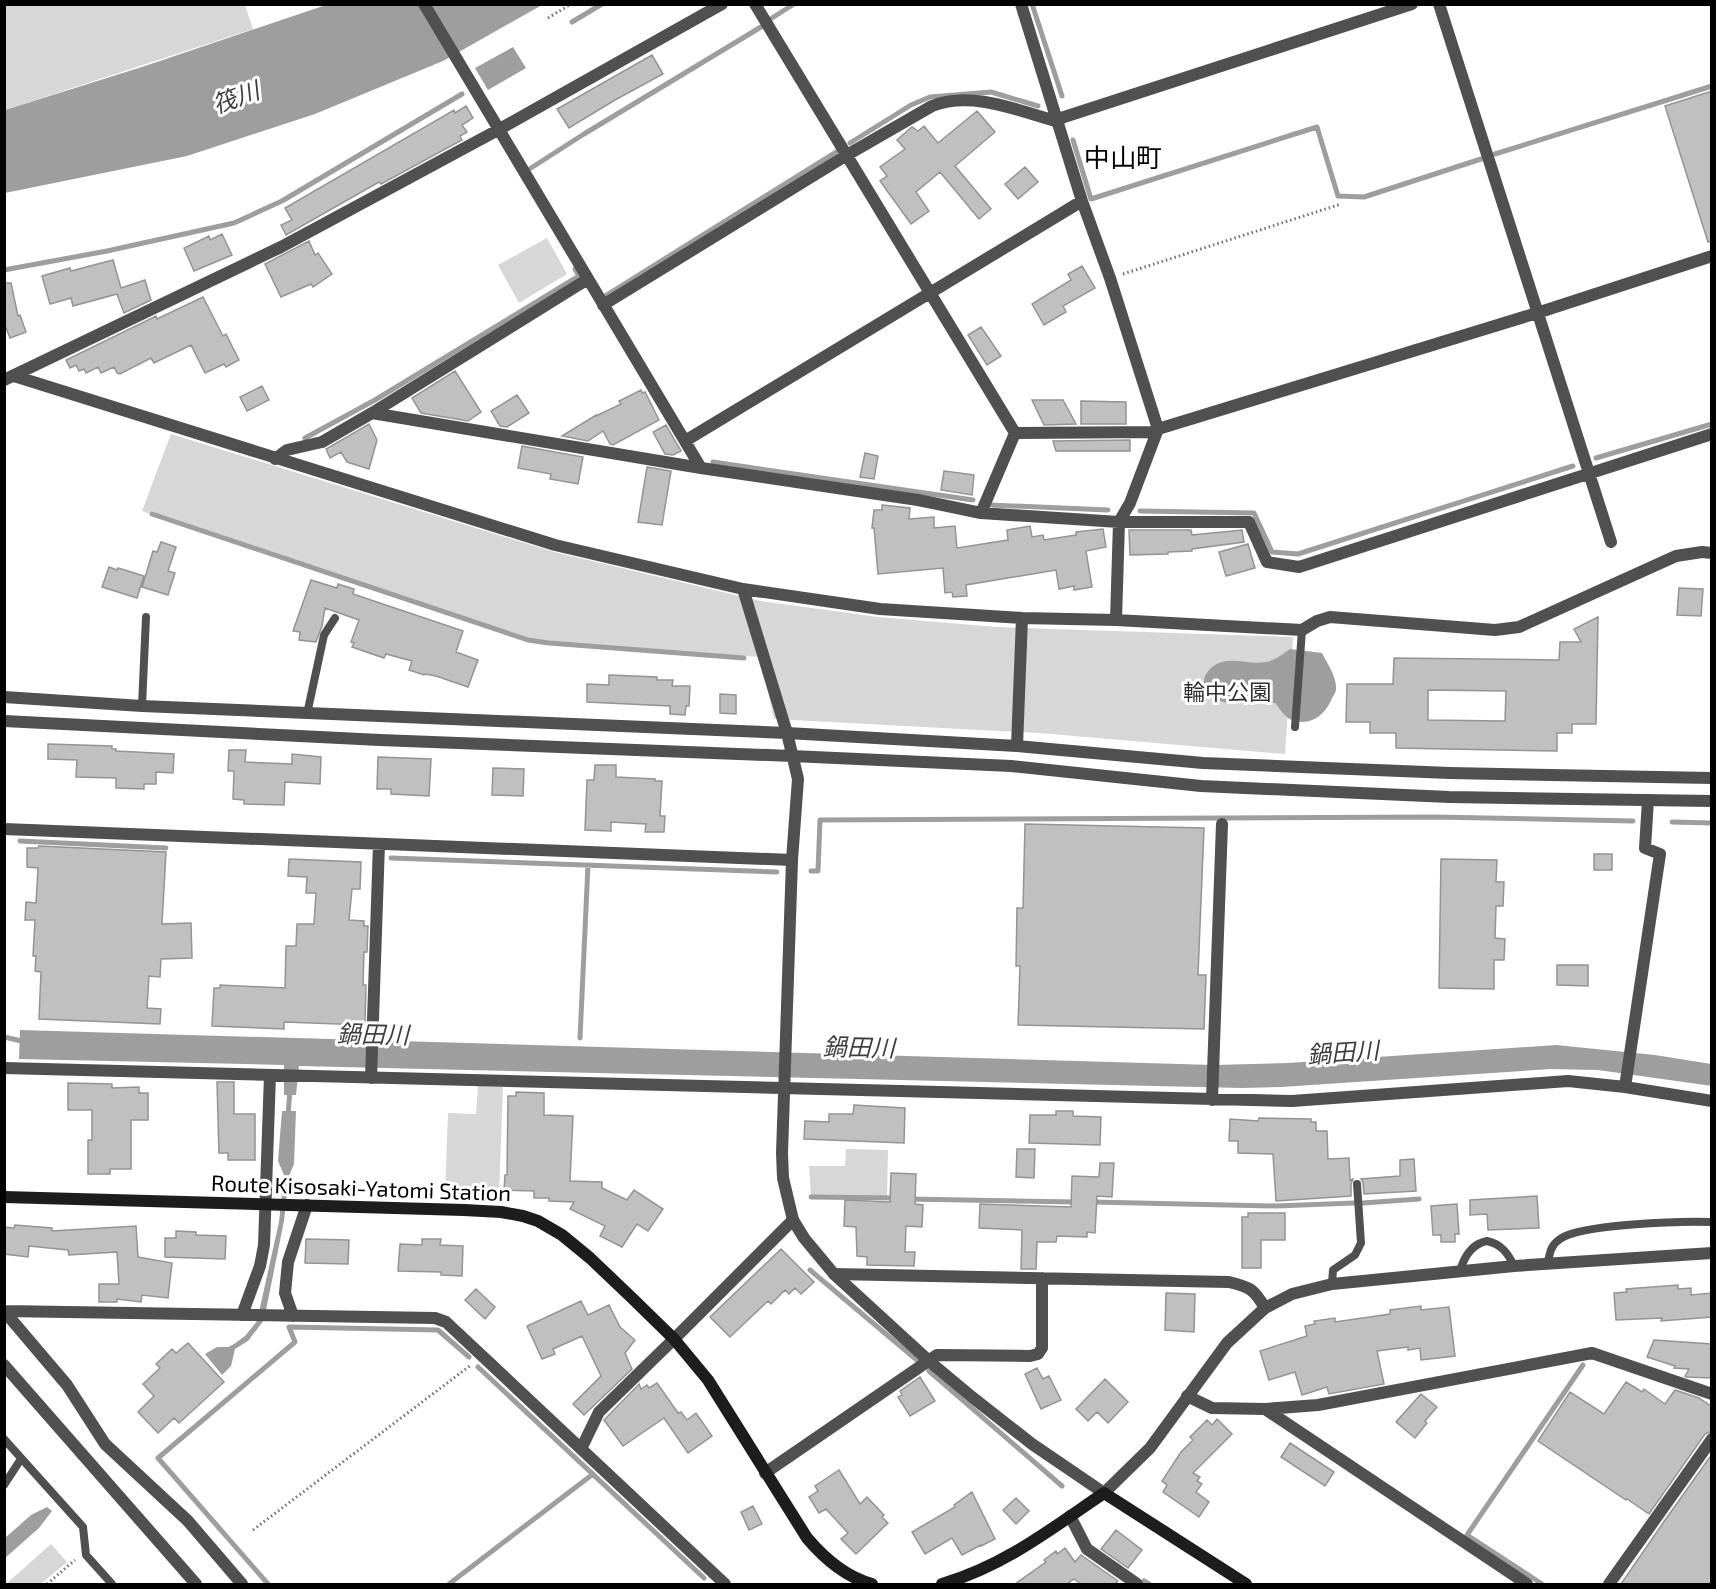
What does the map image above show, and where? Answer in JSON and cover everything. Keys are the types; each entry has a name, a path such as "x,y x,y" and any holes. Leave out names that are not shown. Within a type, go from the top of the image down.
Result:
{"main road":[{"name":"Route Kisosaki-Yatomi Station","path":"4,1197 501,1212 538,1221 562,1234 590,1258 674,1340 708,1380 807,1538 823,1557 845,1572 872,1584"},
{"path":"942,1584 969,1576 1008,1558 1104,1492 1246,1584"}],"street":[{"path":"424,4 701,468"},
{"path":"9,378 281,247 498,130 722,4"},
{"path":"755,4 1015,433"},
{"path":"1021,4 1082,201 1110,278 1158,430 1130,503 1119,522 1116,620"},
{"path":"603,305 932,106 943,102 979,100 1058,120 1413,4"},
{"path":"1439,4 1611,542"},
{"path":"685,441 1026,237 1082,201"},
{"path":"1015,433 1158,430 1537,313 1712,256"},
{"path":"275,459 287,450 322,442 588,279"},
{"path":"9,378 555,545 743,589 880,609 1022,618 1116,620 1302,630 1317,621 1330,617 1495,630 1519,627 1676,556 1702,552 1712,553"},
{"path":"372,413 701,468 918,500 981,513 1119,522 1249,522 1267,562 1299,567 1712,434"},
{"path":"981,513 1015,433"},
{"path":"743,589 787,733 798,779 792,860 783,1170 787,1201 793,1220 834,1274 928,1361 1032,1444 1104,1492 1150,1448 1227,1343 1265,1308 1292,1294 1332,1284 1548,1262 1712,1253"},
{"path":"1017,746 1022,618"},
{"path":"4,697 307,714 787,733 1017,746 1203,763 1450,773 1712,778"},
{"path":"4,721 380,740 1011,766 1201,786 1449,797 1712,801"},
{"path":"1626,1083 1660,855 1645,848 1648,800"},
{"path":"1213,1095 1222,824"},
{"path":"4,829 792,860"},
{"path":"371,1075 379,844"},
{"path":"4,1068 308,1076 371,1075 784,1089 1213,1095 1292,1101 1569,1081 1626,1083 1712,1101"},
{"path":"248,1315 264,1245 275,1075"},
{"path":"293,1316 285,1293 288,1262 307,1205"},
{"path":"581,1449 599,1412 793,1220"},
{"path":"834,1274 1229,1282 1249,1287 1257,1293 1265,1308"},
{"path":"765,1473 937,1355 1030,1356 1038,1354 1042,1348 1042,1278"},
{"path":"242,1584 188,1521 105,1444 67,1385 4,1311 435,1318 446,1322 725,1584"},
{"path":"1187,1396 1212,1408 1265,1409 1318,1405 1592,1353 1712,1394"},
{"path":"4,1365 196,1584"},
{"path":"1265,1409 1527,1584"},
{"path":"1609,1584 1712,1439"},
{"path":"1070,1516 1088,1549 1137,1584"}],"lane":[{"path":"142,706 146,617"},
{"path":"307,714 324,635 334,618"},
{"path":"1295,727 1302,630"},
{"path":"1332,1284 1333,1270 1356,1255 1361,1243 1357,1184"},
{"path":"1548,1262 1550,1248 1571,1233 1641,1224 1712,1222"},
{"path":"1460,1271 1467,1253 1482,1241 1493,1242 1502,1248 1510,1256 1514,1266"},
{"path":"4,1439 83,1527 86,1555 112,1584"},
{"path":"4,1485 21,1459"}],"path":[{"path":"548,18 571,4"},
{"path":"1110,278 1341,204"},
{"path":"253,1530 482,1356"},
{"path":"47,1584 86,1550"}],"green space":[{"path":"5,5 245,5 253,29 5,110"},
{"path":"547,238 567,274 519,303 498,265"},
{"name":"輪中公園","path":"171,434 554,552 761,601 878,617 997,627 1293,637 1285,754 1039,733 774,719 760,657 528,640 142,511"},
{"path":"478,1086 503,1087 499,1195 445,1194 448,1113 476,1114"},
{"path":"846,1149 888,1150 887,1198 811,1197 809,1166 845,1166"},
{"path":"51,1544 67,1562 41,1584 6,1584"}],"water":[{"name":"筏川","path":"326,5 542,5 443,61 315,114 187,156 5,193 5,110"},
{"path":"513,47 526,68 488,90 475,68"},
{"path":"1290,649 1322,653 1335,680 1336,691 1326,709 1317,718 1299,722 1289,719 1275,703 1244,704 1221,701 1212,697 1206,690 1204,680 1206,674 1216,664 1225,661 1259,663 1278,657"},
{"path":"20,1030 1214,1065 1288,1063 1556,1045 1655,1055 1711,1064 1712,1086 1598,1070 1551,1069 1241,1088 299,1066 296,1095 284,1095 284,1065 19,1059"},
{"path":"282,1111 296,1111 294,1164 289,1176 284,1221 264,1320 248,1341 235,1349 231,1366 222,1375 205,1354 217,1347 228,1347 234,1344 245,1336 257,1321 279,1222 284,1175 278,1161"},
{"path":"47,1507 52,1511 39,1528 5,1558 5,1538 31,1515"}],"building":[{"path":"652,55 663,74 569,128 557,109"},
{"path":"1712,91 1712,241 1708,242 1665,106"},
{"path":"466,106 473,118 462,125 467,132 460,136 462,140 381,184 379,182 286,235 281,225 292,220 285,208 454,110 455,113"},
{"path":"977,111 995,132 955,166 991,209 979,219 940,172 916,192 929,211 911,224 880,181 887,176 880,167 905,149 897,140 912,127 918,131 924,126 938,143"},
{"path":"1025,167 1038,182 1018,199 1005,184"},
{"path":"222,234 232,255 194,271 184,248 209,236 210,240"},
{"path":"309,241 315,255 318,253 332,274 313,287 311,284 281,297 265,264"},
{"path":"113,260 121,288 145,280 151,300 124,313 117,294 73,306 71,298 50,304 42,276"},
{"path":"1082,266 1095,288 1063,306 1066,312 1044,325 1032,304 1071,280 1068,274"},
{"path":"4,283 11,283 18,316 20,315 26,332 10,338 4,323"},
{"path":"203,297 223,336 226,334 239,360 226,367 224,364 205,373 191,345 154,363 151,358 120,374 114,367 101,373 98,367 86,373 84,369 79,371 76,365 70,368 66,360 156,316 157,319"},
{"path":"981,327 1001,356 987,365 968,335"},
{"path":"455,371 481,412 468,421 421,413 412,398"},
{"path":"262,386 269,400 247,411 240,397"},
{"path":"641,390 642,393 645,392 659,420 613,445 610,444 603,431 588,441 562,436 596,415 621,404 619,401"},
{"path":"517,395 529,413 507,427 500,426 491,411"},
{"path":"1032,400 1063,400 1076,424 1044,425"},
{"path":"1081,401 1126,402 1126,424 1081,424"},
{"path":"369,424 377,440 369,469 347,462 341,452 330,458 326,449"},
{"path":"666,425 681,451 673,455 665,454 653,432"},
{"path":"1130,440 1130,451 1056,451 1053,441"},
{"path":"522,446 583,457 578,484 550,479 551,474 518,468"},
{"path":"865,453 878,456 874,479 860,477"},
{"path":"647,467 671,471 662,525 638,522"},
{"path":"944,471 974,475 972,495 941,490"},
{"path":"882,505 910,508 909,519 934,517 934,528 955,526 957,548 1008,540 1007,530 1030,526 1032,537 1043,535 1044,540 1076,535 1076,532 1103,529 1106,547 1086,551 1092,587 1074,590 1074,586 1059,589 1056,570 966,585 967,596 953,597 952,592 945,593 943,568 878,574 874,528 872,528 874,510 882,510"},
{"path":"1129,530 1191,530 1192,535 1242,530 1244,542 1192,549 1192,551 1168,552 1168,554 1130,555"},
{"path":"161,542 176,547 168,571 175,573 168,595 142,587 153,551 157,552"},
{"path":"1248,544 1255,568 1226,576 1219,552"},
{"path":"109,567 144,576 137,598 102,587"},
{"path":"311,580 337,588 338,584 354,589 353,594 463,631 456,652 478,660 468,687 409,670 412,661 386,654 384,658 352,647 354,643 351,642 359,620 325,608 316,642 299,640 300,632 293,631"},
{"path":"1679,588 1703,589 1701,616 1677,615"},
{"path":"1598,617 1596,724 1572,724 1572,733 1557,733 1557,751 1396,748 1396,733 1370,733 1370,722 1346,722 1347,684 1393,684 1394,658 1559,660 1560,642 1581,642 1574,629","holes":["1428,690 1506,691 1505,721 1428,720"]},
{"path":"609,675 657,677 657,680 673,680 672,686 690,686 689,706 686,706 685,715 670,714 670,706 587,702 587,684 609,685"},
{"path":"720,694 736,695 736,714 720,713"},
{"path":"48,744 112,746 112,749 116,751 174,754 173,773 156,772 156,784 144,784 144,789 116,788 116,778 76,777 77,760 48,759"},
{"path":"229,750 246,750 245,762 292,764 292,754 321,757 320,784 285,782 284,805 244,804 244,800 233,799 234,771 228,771"},
{"path":"378,757 431,759 429,796 391,794 391,789 377,789"},
{"path":"595,765 616,765 616,777 662,781 660,816 665,816 664,832 645,832 646,824 611,822 611,831 585,830 587,780 594,780"},
{"path":"493,768 524,769 523,796 492,795"},
{"path":"1025,824 1204,828 1198,975 1206,975 1204,1029 1018,1025 1020,966 1016,966 1017,908 1023,908"},
{"path":"39,846 166,852 162,924 191,923 192,958 161,959 160,977 149,976 147,1008 161,1009 160,1024 39,1019 41,972 35,971 36,956 33,956 35,920 25,920 26,902 36,903 38,868 27,867 27,848 38,848"},
{"path":"1594,854 1612,854 1612,870 1594,870"},
{"path":"289,859 361,862 360,889 352,889 349,920 364,921 364,926 368,926 363,985 366,985 365,1025 284,1022 284,1029 212,1026 214,988 220,988 220,985 285,988 286,946 296,946 297,924 314,924 316,893 306,893 307,877 288,876"},
{"path":"1441,859 1497,860 1496,882 1504,882 1503,906 1496,906 1495,938 1505,939 1504,960 1494,960 1494,989 1439,988"},
{"path":"1557,965 1588,965 1588,986 1557,985"},
{"path":"217,1082 234,1082 234,1114 255,1114 255,1160 228,1160 228,1153 219,1153"},
{"path":"68,1083 112,1084 112,1088 139,1087 139,1093 148,1093 148,1120 131,1120 131,1169 110,1169 110,1174 88,1174 88,1140 92,1140 92,1110 68,1110"},
{"path":"516,1092 544,1093 544,1115 573,1116 570,1181 602,1182 602,1188 627,1200 634,1190 663,1209 648,1231 637,1224 622,1247 600,1236 605,1226 570,1209 574,1202 534,1198 534,1191 504,1190 505,1175 507,1175 508,1096 516,1096"},
{"path":"854,1105 905,1108 904,1143 804,1139 805,1121 829,1122 829,1114 853,1114"},
{"path":"1056,1111 1073,1111 1073,1116 1101,1117 1100,1145 1029,1143 1030,1115 1056,1115"},
{"path":"1259,1118 1311,1119 1311,1122 1316,1122 1316,1131 1327,1131 1328,1159 1349,1158 1350,1180 1353,1179 1351,1196 1276,1201 1273,1154 1238,1153 1238,1141 1229,1141 1230,1119 1258,1121"},
{"path":"1017,1149 1035,1149 1034,1178 1016,1177"},
{"path":"1414,1159 1416,1191 1364,1194 1361,1179 1400,1176 1400,1160"},
{"path":"1100,1163 1114,1163 1112,1197 1097,1196 1095,1233 1087,1232 1087,1237 1057,1236 1056,1242 1037,1242 1036,1269 1021,1269 1022,1230 979,1228 980,1204 1071,1207 1072,1176 1099,1177"},
{"path":"891,1173 916,1174 915,1204 923,1205 922,1227 906,1226 905,1252 915,1252 914,1266 867,1265 867,1257 857,1256 856,1227 844,1226 845,1200 890,1202"},
{"path":"1537,1196 1539,1228 1488,1230 1487,1214 1470,1215 1470,1200"},
{"path":"1457,1204 1459,1234 1455,1234 1455,1242 1441,1242 1441,1235 1433,1235 1431,1206"},
{"path":"1248,1213 1285,1213 1285,1240 1261,1240 1261,1268 1242,1268 1242,1217 1248,1217"},
{"path":"15,1225 52,1228 52,1231 136,1226 138,1257 172,1263 168,1298 142,1295 141,1302 117,1299 117,1302 99,1302 99,1284 119,1284 117,1252 69,1255 68,1250 29,1246 28,1257 4,1254 4,1227 14,1228"},
{"path":"176,1231 196,1232 196,1235 226,1236 225,1259 165,1257 165,1238 176,1238"},
{"path":"306,1239 349,1240 348,1264 305,1263"},
{"path":"422,1239 441,1239 440,1245 463,1246 462,1276 441,1275 441,1272 398,1271 400,1244 422,1245"},
{"path":"781,1249 814,1282 801,1294 795,1288 789,1294 785,1290 771,1304 768,1301 730,1337 710,1317"},
{"path":"1678,1285 1678,1289 1691,1288 1691,1295 1712,1293 1712,1317 1661,1321 1662,1318 1616,1320 1614,1293 1627,1292 1626,1289"},
{"path":"476,1289 495,1307 485,1319 465,1300"},
{"path":"1166,1293 1195,1294 1194,1332 1165,1330"},
{"path":"581,1301 588,1315 609,1305 620,1327 635,1340 625,1353 632,1369 584,1415 573,1404 601,1376 582,1336 553,1349 555,1354 542,1359 527,1326"},
{"path":"1421,1306 1421,1310 1449,1307 1455,1356 1421,1360 1420,1348 1408,1350 1408,1347 1377,1351 1384,1384 1329,1394 1327,1387 1302,1395 1295,1372 1269,1380 1260,1351 1307,1336 1305,1326 1315,1324 1314,1321 1335,1318 1335,1322 1390,1314 1390,1310"},
{"path":"1654,1340 1712,1344 1712,1378 1686,1377 1689,1369 1674,1368 1675,1366 1647,1357"},
{"path":"188,1343 224,1382 179,1423 174,1418 158,1433 138,1412 154,1396 143,1384 160,1368 156,1364 172,1349 176,1353"},
{"path":"1037,1368 1043,1379 1049,1376 1061,1400 1041,1409 1025,1374"},
{"path":"920,1377 935,1401 910,1416 898,1397 902,1395 900,1391"},
{"path":"1105,1379 1128,1402 1108,1423 1097,1412 1088,1421 1076,1409"},
{"path":"1626,1382 1642,1392 1644,1389 1665,1404 1675,1390 1699,1398 1712,1407 1712,1431 1705,1434 1649,1514 1538,1441 1570,1392 1604,1414"},
{"path":"657,1383 678,1413 681,1412 687,1420 696,1413 712,1436 688,1453 664,1418 623,1446 604,1420 639,1384 641,1389 647,1385 649,1388"},
{"path":"1421,1394 1437,1407 1415,1438 1396,1422"},
{"path":"1217,1419 1232,1434 1193,1473 1200,1477 1197,1481 1202,1484 1196,1492 1209,1502 1199,1517 1163,1492 1167,1485 1162,1481 1181,1452 1193,1440 1190,1437 1207,1420 1212,1425"},
{"path":"1290,1443 1334,1472 1325,1486 1281,1457"},
{"path":"1712,1454 1712,1584 1621,1584 1663,1523"},
{"path":"839,1470 860,1504 867,1497 884,1515 882,1517 888,1523 856,1554 841,1539 848,1533 826,1509 819,1513 809,1497 818,1491 815,1486"},
{"path":"972,1492 995,1539 962,1555 952,1538 925,1554 912,1532 955,1507 954,1505"},
{"path":"1016,1498 1029,1511 1016,1524 1003,1510"},
{"path":"753,1506 762,1524 749,1530 741,1512"},
{"path":"1116,1530 1142,1550 1128,1568 1101,1549"},
{"path":"1065,1548 1075,1562 1081,1555 1118,1581 1115,1584 1081,1584 1074,1579 1067,1584 1015,1584 1046,1562 1044,1560 1056,1551 1057,1554"}],"waterway":[{"path":"572,22 602,4"},
{"path":"772,18 794,4"},
{"path":"1032,4 1062,96"},
{"path":"531,168 761,27"},
{"path":"1495,154 1712,86"},
{"path":"850,143 911,105 930,97 991,92 1038,106"},
{"path":"4,270 107,251 234,223 282,201 462,94"},
{"path":"1073,140 1091,199 1317,127 1338,196 1364,197 1481,159"},
{"path":"605,296 836,152"},
{"path":"305,438 375,400 579,276 575,269"},
{"path":"1596,458 1712,424"},
{"path":"713,462 973,500"},
{"path":"1140,511 1254,513 1272,552 1298,554 1573,466"},
{"path":"991,505 1108,510"},
{"path":"152,514 528,640 744,658"},
{"path":"811,871 818,871 820,820 1434,817 1633,821"},
{"path":"1672,822 1712,823"},
{"path":"20,841 166,848"},
{"path":"391,858 777,872"},
{"path":"580,1038 588,865"},
{"name":"鍋田川","path":"4,1037 26,1042"},
{"path":"288,1116 290,1089"},
{"path":"811,1197 897,1198"},
{"path":"909,1199 1076,1202"},
{"path":"1363,1203 1419,1199"},
{"path":"1092,1202 1276,1206 1354,1203"},
{"path":"810,1270 918,1361"},
{"path":"268,1584 158,1458 295,1342 289,1327 438,1330 469,1357"},
{"path":"1542,1584 1467,1535 1583,1365"},
{"path":"478,1367 704,1578"},
{"path":"929,1371 1062,1486"},
{"path":"449,1584 593,1474"},
{"path":"1144,1581 1149,1584"}],"district":[{"name":"中山町","path":"1123,158"}]}
